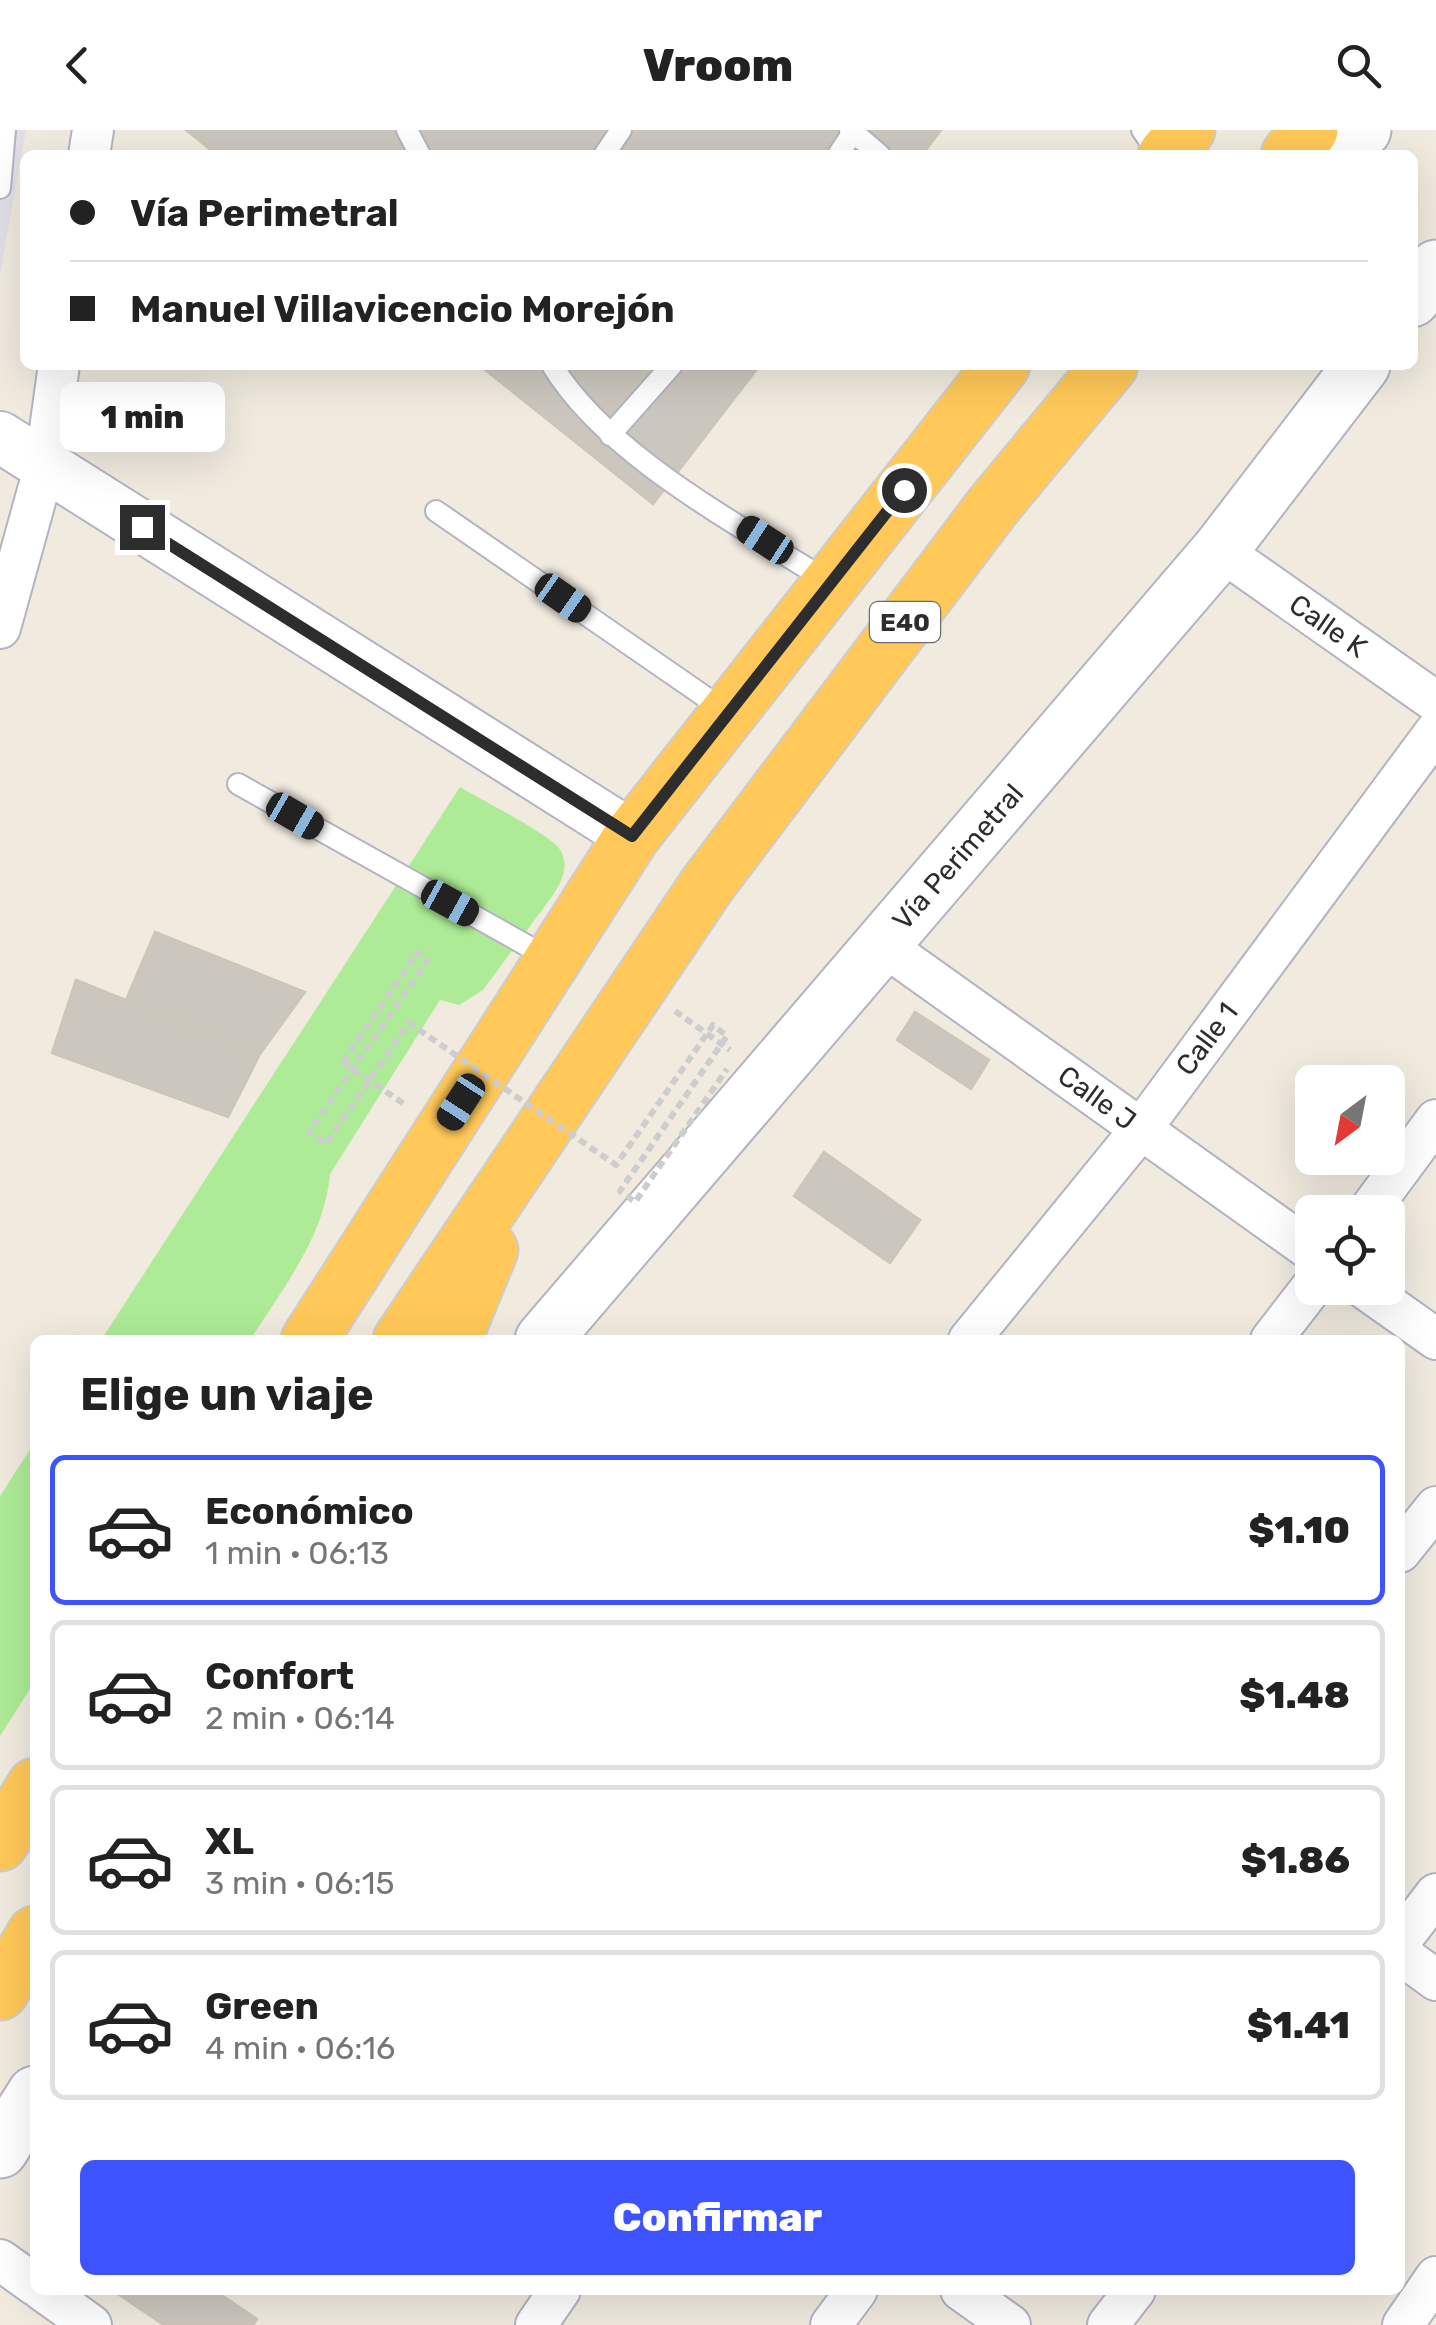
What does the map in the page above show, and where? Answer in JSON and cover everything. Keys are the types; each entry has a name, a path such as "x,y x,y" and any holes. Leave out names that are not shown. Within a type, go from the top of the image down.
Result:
{"highway":[{"path":"1293,150 1310,130"},
{"path":"312,1335 632,836 998,370"},
{"name":"E40","path":"404,1335 707,884 993,506 1106,370"},
{"path":"455,1335 534,1141"},
{"path":"0,1843 30,1794"},
{"path":"0,1992 30,1942"}],"main road":[{"path":"1341,150 1363,130"},
{"path":"1418,291 1436,268"},
{"name":"Vía Perimetral","path":"546,1335 748,1074 883,945 1220,550 1358,370"},
{"path":"0,2150 30,2102"}],"street":[{"path":"0,628 45,465 58,370"},
{"path":"0,437 632,836"},
{"name":"Calle K","path":"1220,550 1436,702"},
{"name":"Calle 1","path":"974,1335 1141,1129 1436,731"},
{"name":"Calle J","path":"883,945 1295,1239"},
{"path":"1381,1195 1436,1120"},
{"path":"1274,1335 1298,1305"},
{"path":"1388,1305 1436,1338"},
{"path":"1405,1546 1436,1507"},
{"path":"1405,1934 1436,1894"},
{"path":"1405,1958 1436,1980"},
{"path":"0,2260 30,2281"},
{"path":"1403,2325 1436,2277"},
{"path":"49,2295 91,2325"},
{"path":"536,2325 557,2295"},
{"path":"832,2325 854,2295"},
{"path":"968,2295 1010,2325"},
{"path":"1108,2325 1131,2295"}],"lane":[{"path":"0,188 5,130"},
{"path":"851,131 874,150"},
{"path":"555,370 568,392 610,435 666,477 831,583"},
{"path":"610,435 668,370"},
{"path":"436,511 728,713"},
{"path":"238,784 552,960"}],"path":[{"path":"443,1130 342,1062 418,953 428,960 309,1132 326,1144 409,1022 616,1165 713,1026 727,1036 620,1191 635,1202 748,1074 638,984"}],"shaded area":[{"path":"0,130 26,130 20,150 0,274"}],"green space":[{"path":"460,787 555,844 561,851 564,868 553,895 483,990 459,1005 440,1000 330,1174 311,1241 253,1335 104,1335"},
{"path":"30,1450 30,1689 0,1736 0,1496"}],"building":[{"path":"186,130 941,130 926,150 211,150"},
{"path":"485,370 756,370 653,504"},
{"path":"155,932 305,992 260,1054 126,1000"},
{"path":"76,980 260,1054 228,1117 52,1053"},
{"path":"915,1012 989,1060 971,1089 897,1040"},
{"path":"824,1152 920,1220 890,1263 794,1196"},
{"path":"119,2295 221,2295 257,2319 253,2325 164,2325"}],"route":[{"path":"142,527 632,836 904,490"}]}
